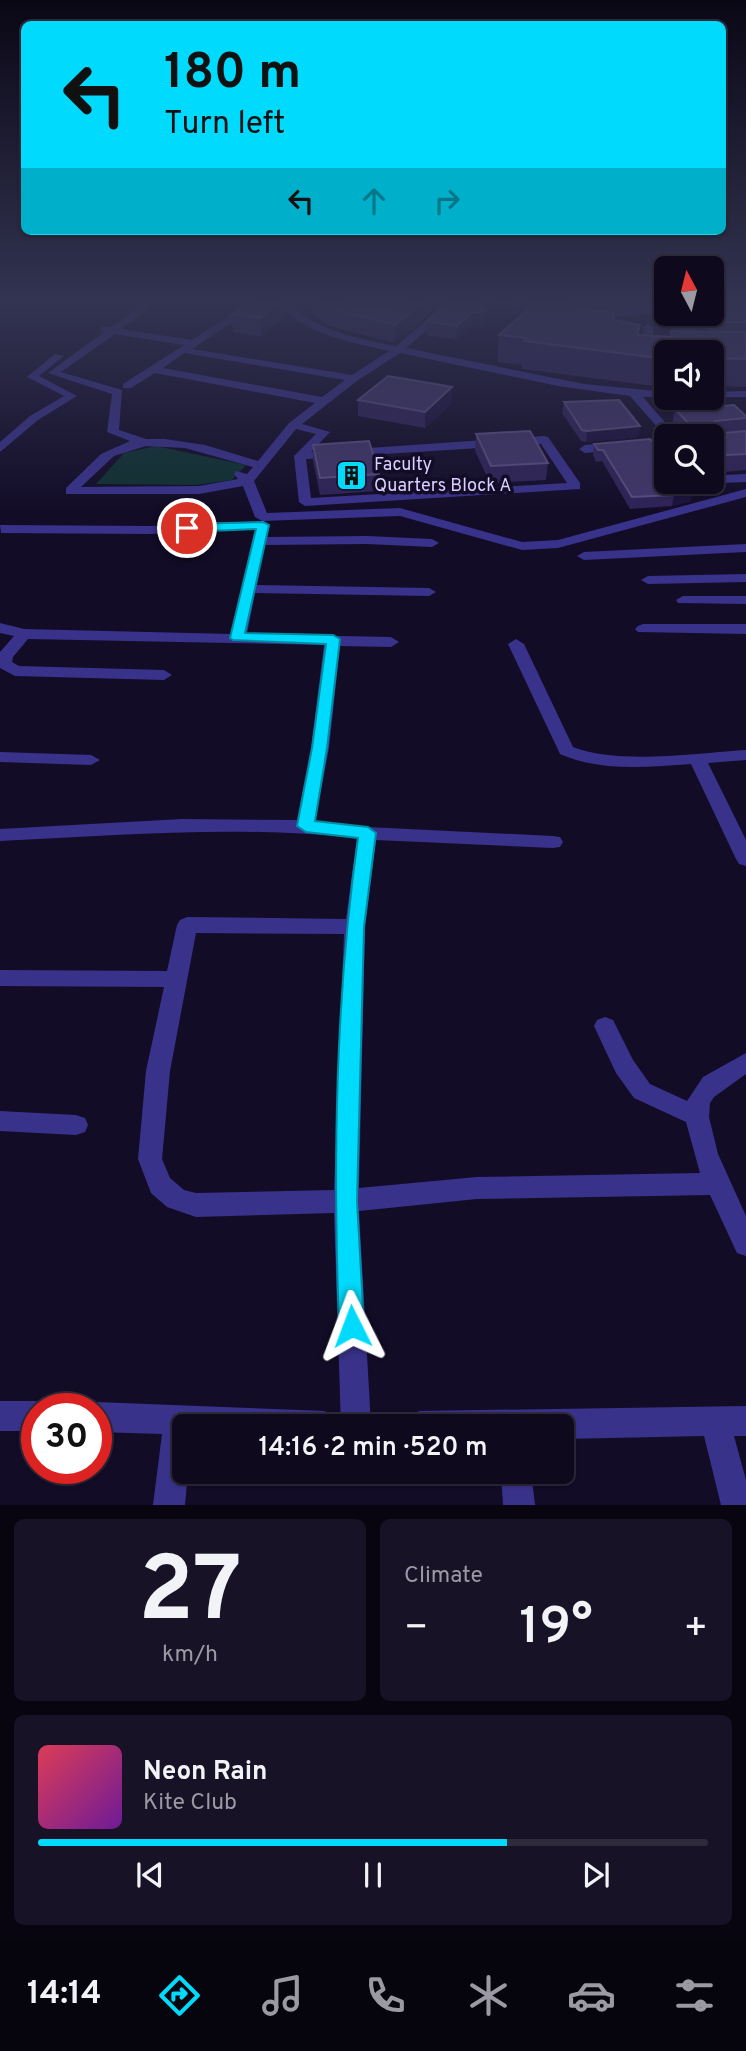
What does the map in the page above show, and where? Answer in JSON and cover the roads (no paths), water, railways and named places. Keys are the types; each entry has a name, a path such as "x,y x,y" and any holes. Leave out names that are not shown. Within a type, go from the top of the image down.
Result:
{"street":[{"path":"0,447 34,418 72,396 32,377 37,371"},
{"path":"55,371 53,373 118,392 113,432 148,443"},
{"path":"127,386 150,371"},
{"path":"165,371 323,401"},
{"path":"319,371 354,378"},
{"path":"260,464 181,444 148,443 126,446 108,454 70,491 199,490 248,481 293,425 364,371"},
{"path":"493,371 526,379 654,395"},
{"path":"634,394 660,424"},
{"path":"724,395 746,394"},
{"path":"293,425 324,432 300,456"},
{"path":"544,440 576,486 305,502 300,456 544,440"},
{"path":"585,449 654,444"},
{"path":"220,454 248,481 262,517 400,512 530,547 558,544 746,493"},
{"path":"724,479 746,478"},
{"path":"1,529 149,530 263,525 237,638"},
{"path":"258,541 368,540 432,544"},
{"path":"584,556 746,548"},
{"path":"648,580 746,578"},
{"path":"249,589 429,592"},
{"path":"683,600 741,600 746,618"},
{"path":"0,628 24,634 391,642"},
{"path":"643,629 746,629"},
{"path":"24,634 5,656 2,665 23,673 164,675"},
{"path":"306,826 320,748 333,639"},
{"path":"516,644 566,750 573,755 607,760 746,755"},
{"path":"0,757 91,760"},
{"path":"696,757 746,859"},
{"path":"0,835 182,825 306,826 368,833 553,842"},
{"path":"355,1414 346,1201 355,927 368,833"},
{"path":"355,927 187,925 158,1071 150,1159 159,1185 176,1199 196,1205 346,1201 477,1188 718,1184"},
{"path":"0,978 176,979"},
{"path":"605,1026 624,1066 642,1091 698,1116"},
{"path":"746,1062 713,1083 698,1101 697,1126 718,1184 746,1244"},
{"path":"0,1121 76,1125"},
{"path":"0,1416 21,1416"},
{"path":"112,1418 172,1419"},
{"path":"574,1424 731,1422 737,1505"},
{"path":"169,1505 172,1479"},
{"path":"517,1484 519,1505"}],"place":[{"name":"Faculty Quarters Block A","path":"351,475"}]}
